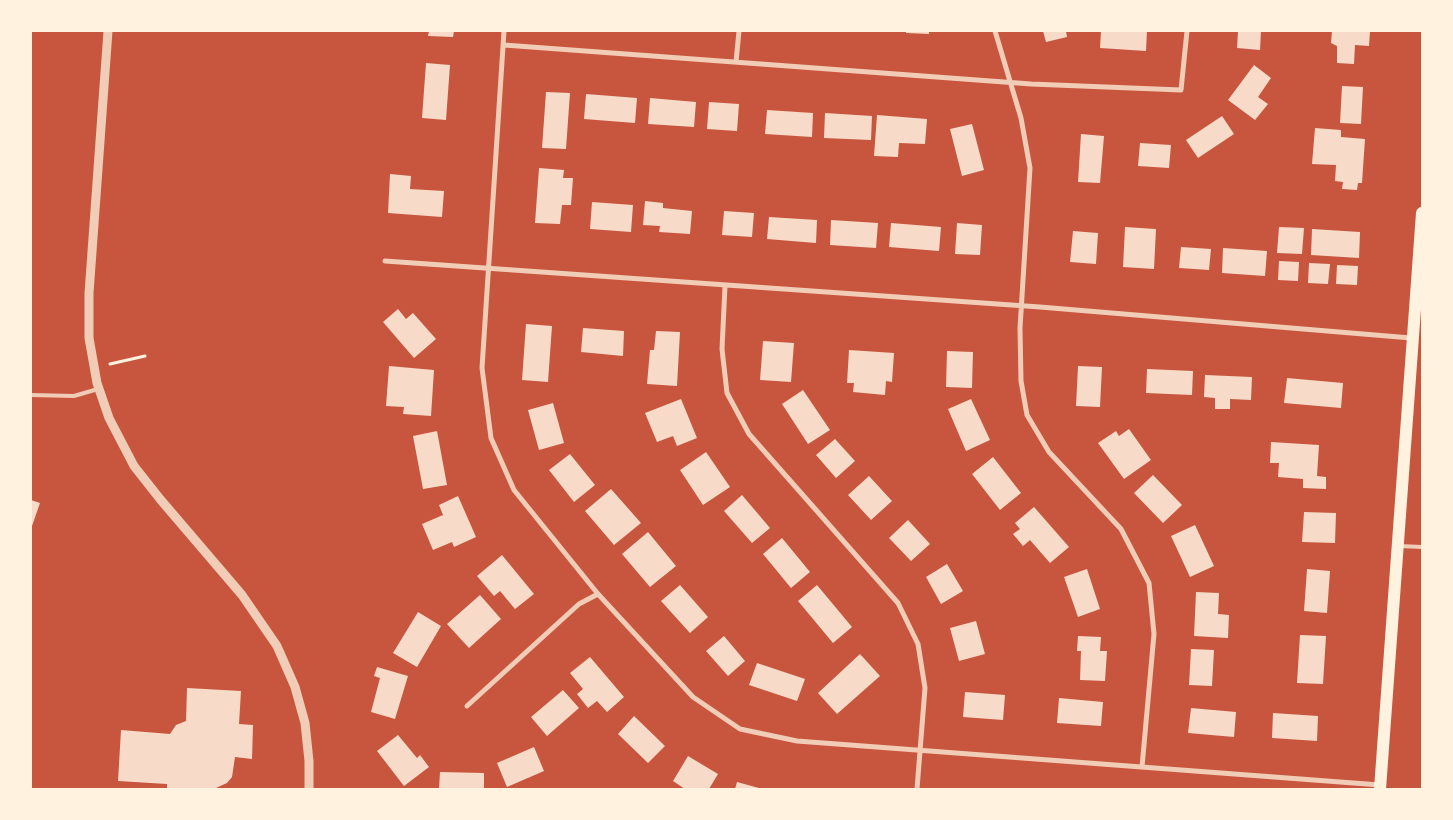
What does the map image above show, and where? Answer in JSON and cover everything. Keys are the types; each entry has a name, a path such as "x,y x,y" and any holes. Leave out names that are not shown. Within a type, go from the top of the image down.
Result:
{"main road":[{"path":"1380,787 1422,213"}],"street":[{"path":"108,31 88,305 90,348 98,389 113,428 134,466 247,602 277,646 290,674 304,717 309,761 309,789"},
{"path":"504,31 482,368 491,438 514,490 598,594 693,697 740,729 797,741 1380,787"},
{"path":"736,62 739,31"},
{"path":"995,31 1021,118 1030,168 1022,306 1021,381 1027,415 1049,452 1121,529 1149,583 1154,634 1142,767"},
{"path":"504,45 1009,83 1181,90 1187,31"},
{"path":"385,261 1022,306 1412,338"},
{"path":"725,286 722,349 727,393 749,434 898,603 918,644 925,688 920,727 921,750 917,789"},
{"path":"467,706 579,604 598,594"}],"lane":[{"path":"31,395 74,396 98,389"},
{"path":"1397,546 1422,547"}],"path":[{"path":"110,364 146,356"}],"building":[{"path":"429,31 454,31 453,37 428,36"},
{"path":"906,31 929,31 929,34 906,33"},
{"path":"1043,31 1066,31 1067,37 1046,42"},
{"path":"1101,31 1147,31 1146,51 1100,48"},
{"path":"1238,31 1261,31 1260,50 1237,48"},
{"path":"1332,31 1370,31 1369,46 1355,45 1354,64 1337,63 1337,46 1331,43"},
{"path":"426,63 450,65 446,120 422,118"},
{"path":"1254,65 1271,78 1258,97 1268,104 1255,120 1228,100"},
{"path":"1342,86 1363,87 1361,124 1340,123"},
{"path":"546,92 570,93 566,149 542,148"},
{"path":"586,94 637,98 635,123 584,119"},
{"path":"650,98 696,102 694,127 648,124"},
{"path":"709,102 739,104 737,131 707,129"},
{"path":"767,110 813,113 812,137 765,134"},
{"path":"825,113 872,116 871,140 824,138"},
{"path":"877,115 927,119 925,144 899,143 898,157 874,156"},
{"path":"1222,116 1234,134 1198,158 1186,140"},
{"path":"972,124 984,170 962,176 950,129"},
{"path":"1315,128 1341,130 1341,137 1365,139 1362,183 1358,183 1357,190 1342,189 1343,182 1335,181 1336,165 1312,164"},
{"path":"1081,134 1104,136 1100,183 1078,182"},
{"path":"1140,143 1171,145 1169,168 1138,166"},
{"path":"539,168 564,170 563,178 573,178 571,205 562,205 560,224 535,223"},
{"path":"390,174 411,176 410,189 444,191 442,217 388,213"},
{"path":"645,201 663,203 663,208 692,211 690,234 659,232 660,226 643,225"},
{"path":"592,202 633,205 631,232 590,229"},
{"path":"724,211 754,213 752,237 722,235"},
{"path":"769,217 817,220 816,243 767,239"},
{"path":"831,220 878,223 876,248 830,245"},
{"path":"891,223 941,227 939,251 889,247"},
{"path":"957,223 982,225 980,255 955,254"},
{"path":"1125,227 1156,229 1154,269 1123,267"},
{"path":"1279,227 1304,228 1302,254 1277,253"},
{"path":"1312,229 1360,232 1359,258 1311,255"},
{"path":"1073,231 1098,233 1096,264 1070,262"},
{"path":"1181,247 1211,249 1209,270 1179,268"},
{"path":"1223,248 1267,251 1265,276 1222,273"},
{"path":"1279,261 1299,262 1298,281 1278,280"},
{"path":"1309,263 1330,264 1328,284 1308,283"},
{"path":"1337,265 1358,266 1357,285 1336,284"},
{"path":"398,309 406,319 413,313 436,339 414,358 383,322"},
{"path":"526,324 552,326 548,382 522,380"},
{"path":"583,328 624,331 623,356 581,352"},
{"path":"656,331 680,332 677,386 647,384 650,350 654,350"},
{"path":"763,341 794,343 791,382 760,380"},
{"path":"849,350 894,353 892,382 886,381 885,395 853,392 854,383 847,383"},
{"path":"947,351 973,352 972,388 946,387"},
{"path":"389,366 434,370 431,416 403,414 404,407 386,406"},
{"path":"1078,366 1102,367 1100,407 1076,406"},
{"path":"1147,369 1193,371 1192,395 1146,393"},
{"path":"1205,375 1252,377 1251,400 1230,399 1230,409 1215,409 1215,398 1204,397"},
{"path":"1287,378 1343,383 1341,408 1284,403"},
{"path":"803,390 830,430 808,444 782,404"},
{"path":"681,399 697,438 677,446 673,436 657,442 645,413"},
{"path":"971,399 990,440 966,451 948,409"},
{"path":"553,403 564,443 539,450 528,410"},
{"path":"1129,429 1151,460 1124,479 1098,443 1116,431 1119,436"},
{"path":"437,431 447,485 423,489 413,436"},
{"path":"835,439 855,461 836,478 816,455"},
{"path":"1271,442 1319,445 1317,476 1326,477 1326,489 1303,488 1303,479 1278,477 1279,463 1270,463"},
{"path":"706,452 730,487 703,505 680,470"},
{"path":"570,454 595,485 574,502 549,470"},
{"path":"993,457 1021,493 1000,510 972,474"},
{"path":"1153,475 1182,505 1163,523 1134,493"},
{"path":"869,476 892,501 871,520 848,495"},
{"path":"611,489 641,523 614,545 585,511"},
{"path":"742,495 770,528 752,543 724,511"},
{"path":"458,496 476,537 454,547 452,542 433,550 422,524 443,515 439,505"},
{"path":"31,500 40,503 32,526 31,526"},
{"path":"1034,507 1069,547 1050,563 1030,540 1023,546 1013,534 1020,529 1015,523"},
{"path":"1304,512 1336,513 1335,543 1302,542"},
{"path":"908,520 930,544 911,561 889,538"},
{"path":"1195,525 1214,566 1190,577 1171,536"},
{"path":"648,532 676,566 650,587 622,554"},
{"path":"782,538 810,572 791,588 763,554"},
{"path":"502,555 534,594 515,609 500,591 494,596 477,576"},
{"path":"947,564 963,591 941,604 926,577"},
{"path":"1087,569 1100,609 1078,617 1064,577"},
{"path":"1307,569 1330,571 1327,613 1304,611"},
{"path":"680,585 708,617 690,633 661,601"},
{"path":"817,585 852,627 833,643 798,601"},
{"path":"1196,592 1219,593 1218,614 1229,615 1228,638 1194,636"},
{"path":"480,595 501,619 469,648 447,624"},
{"path":"418,612 441,626 417,667 393,653"},
{"path":"976,621 985,654 959,661 950,628"},
{"path":"1300,635 1326,636 1323,684 1297,683"},
{"path":"724,636 745,661 728,676 706,651"},
{"path":"1078,636 1101,637 1100,651 1107,651 1105,681 1080,680 1081,651 1077,651"},
{"path":"1191,649 1214,650 1212,686 1189,685"},
{"path":"860,654 880,676 837,714 818,693"},
{"path":"590,657 624,697 607,712 597,701 588,708 577,694 583,689 570,673"},
{"path":"757,663 805,679 797,701 749,685"},
{"path":"377,667 408,676 395,719 371,712 380,678 374,676"},
{"path":"187,688 241,691 239,724 253,725 252,759 235,757 232,777 227,783 216,788 167,789 167,784 118,781 121,730 170,734 176,725 186,721"},
{"path":"563,690 579,708 547,736 531,717"},
{"path":"965,692 1005,695 1003,720 963,717"},
{"path":"1059,698 1103,702 1101,726 1057,723"},
{"path":"1191,708 1236,712 1234,737 1188,733"},
{"path":"1273,713 1318,716 1317,741 1272,738"},
{"path":"634,716 665,746 648,763 618,734"},
{"path":"398,735 417,758 420,755 429,767 404,786 377,751"},
{"path":"534,747 544,771 507,787 497,763"},
{"path":"688,756 718,774 709,789 685,789 673,781"},
{"path":"440,772 484,773 484,789 439,789"},
{"path":"737,782 759,788 759,789 735,789"}]}
